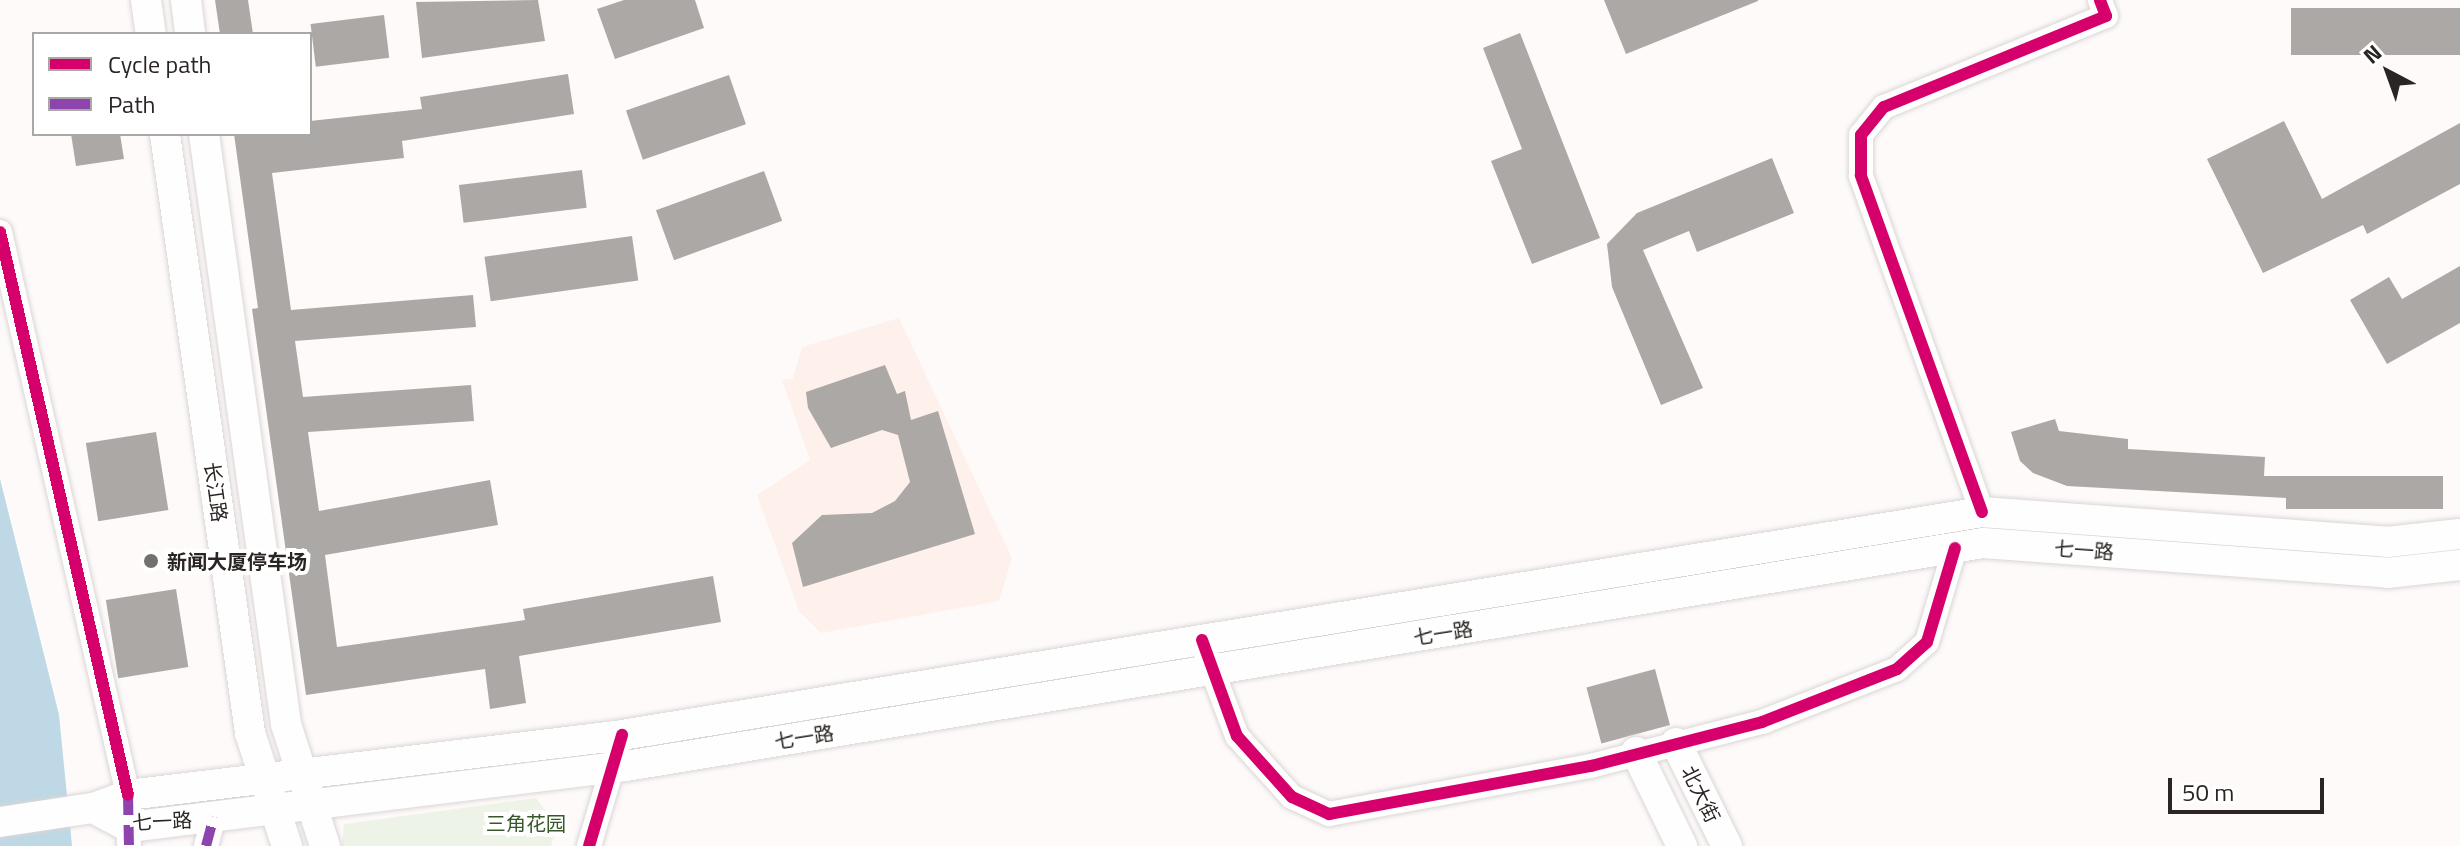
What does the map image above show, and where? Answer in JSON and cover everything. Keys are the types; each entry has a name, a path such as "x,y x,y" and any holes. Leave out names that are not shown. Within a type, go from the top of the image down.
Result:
{"main road":[{"path":"146,0 151,32"},
{"path":"186,0 190,32"},
{"name":"长江路","path":"165,136 250,733 287,846"},
{"name":"长江路","path":"204,136 286,724 325,846"},
{"name":"七一路","path":"93,808 128,795 303,777 622,735 1982,512 2387,542 2460,534"},
{"name":"七一路","path":"93,808 129,836 210,832 275,811 612,767 1210,672 1983,543 2387,573 2460,565"},
{"name":"北大街","path":"1676,743 1727,846"},
{"name":"北大街","path":"1636,752 1682,846"},
{"path":"0,822 93,808"}],"street":[{"path":"1982,512 1861,175 1861,135 1884,107 2106,16 2100,0"},
{"path":"0,232 128,795 129,836"},
{"path":"1202,640 1210,672 1237,736 1292,797 1329,814 1591,766 1762,722 1897,669 1927,642 1955,548"},
{"path":"589,846 622,735"}],"shaded area":[{"path":"899,318 1012,558 999,601 821,633 799,611 757,495 810,460 782,380 793,378 802,347"}],"green space":[{"name":"三角花园","path":"536,798 557,826 551,846 342,846 344,824"}],"water":[{"path":"0,479 59,715 72,846 0,846"}],"building":[{"path":"215,0 248,0 253,32 220,32"},
{"path":"538,0 545,41 422,58 416,2"},
{"path":"624,0 695,0 704,28 615,59 597,9"},
{"path":"1604,0 1758,0 1758,1 1626,54"},
{"path":"2291,8 2460,8 2460,55 2291,55"},
{"path":"384,15 389,58 316,67 311,24"},
{"path":"1520,33 1600,238 1532,264 1491,161 1522,149 1483,48"},
{"path":"568,74 574,114 402,141 404,158 272,173 291,310 473,295 476,327 295,341 303,397 471,385 474,421 308,432 319,511 490,480 498,525 325,555 337,647 525,620 523,609 713,576 721,622 519,656 526,703 490,709 485,669 306,695 252,309 258,308 234,136 312,136 312,121 422,109 420,97"},
{"path":"729,75 746,124 643,160 626,110"},
{"path":"2284,121 2322,199 2460,123 2460,184 2367,234 2363,225 2263,273 2207,159"},
{"path":"71,136 120,136 124,159 76,166"},
{"path":"1772,158 1794,213 1697,252 1689,231 1643,250 1703,388 1661,405 1612,287 1607,244 1637,213"},
{"path":"582,170 587,208 464,223 459,185"},
{"path":"764,171 782,221 674,260 656,210"},
{"path":"632,236 638,281 491,301 484,257"},
{"path":"2460,266 2460,323 2387,364 2350,300 2389,277 2402,299"},
{"path":"885,365 897,394 905,391 911,420 938,411 975,534 803,587 792,543 822,515 872,513 895,501 910,482 898,435 882,430 831,448 808,408 806,392"},
{"path":"2055,419 2059,431 2128,439 2128,449 2265,457 2264,476 2443,476 2443,509 2286,509 2286,498 2067,486 2033,473 2020,461 2011,432"},
{"path":"156,432 168,510 98,521 86,443"},
{"path":"176,589 188,667 118,678 106,600"},
{"path":"1655,669 1670,725 1601,743 1586,687"}],"marked path":[{"path":"128,795 129,846"},
{"path":"206,846 214,817"}],"cycle path":[{"path":"1982,512 1861,175 1861,135 1884,107 2106,16 2100,0"},
{"path":"0,232 128,795"},
{"path":"1202,640 1237,736 1292,797 1329,814 1591,766 1762,722 1897,669 1927,642 1955,548"},
{"path":"589,846 622,735"}],"place":[{"name":"新闻大厦停车场","path":"151,561"}]}
